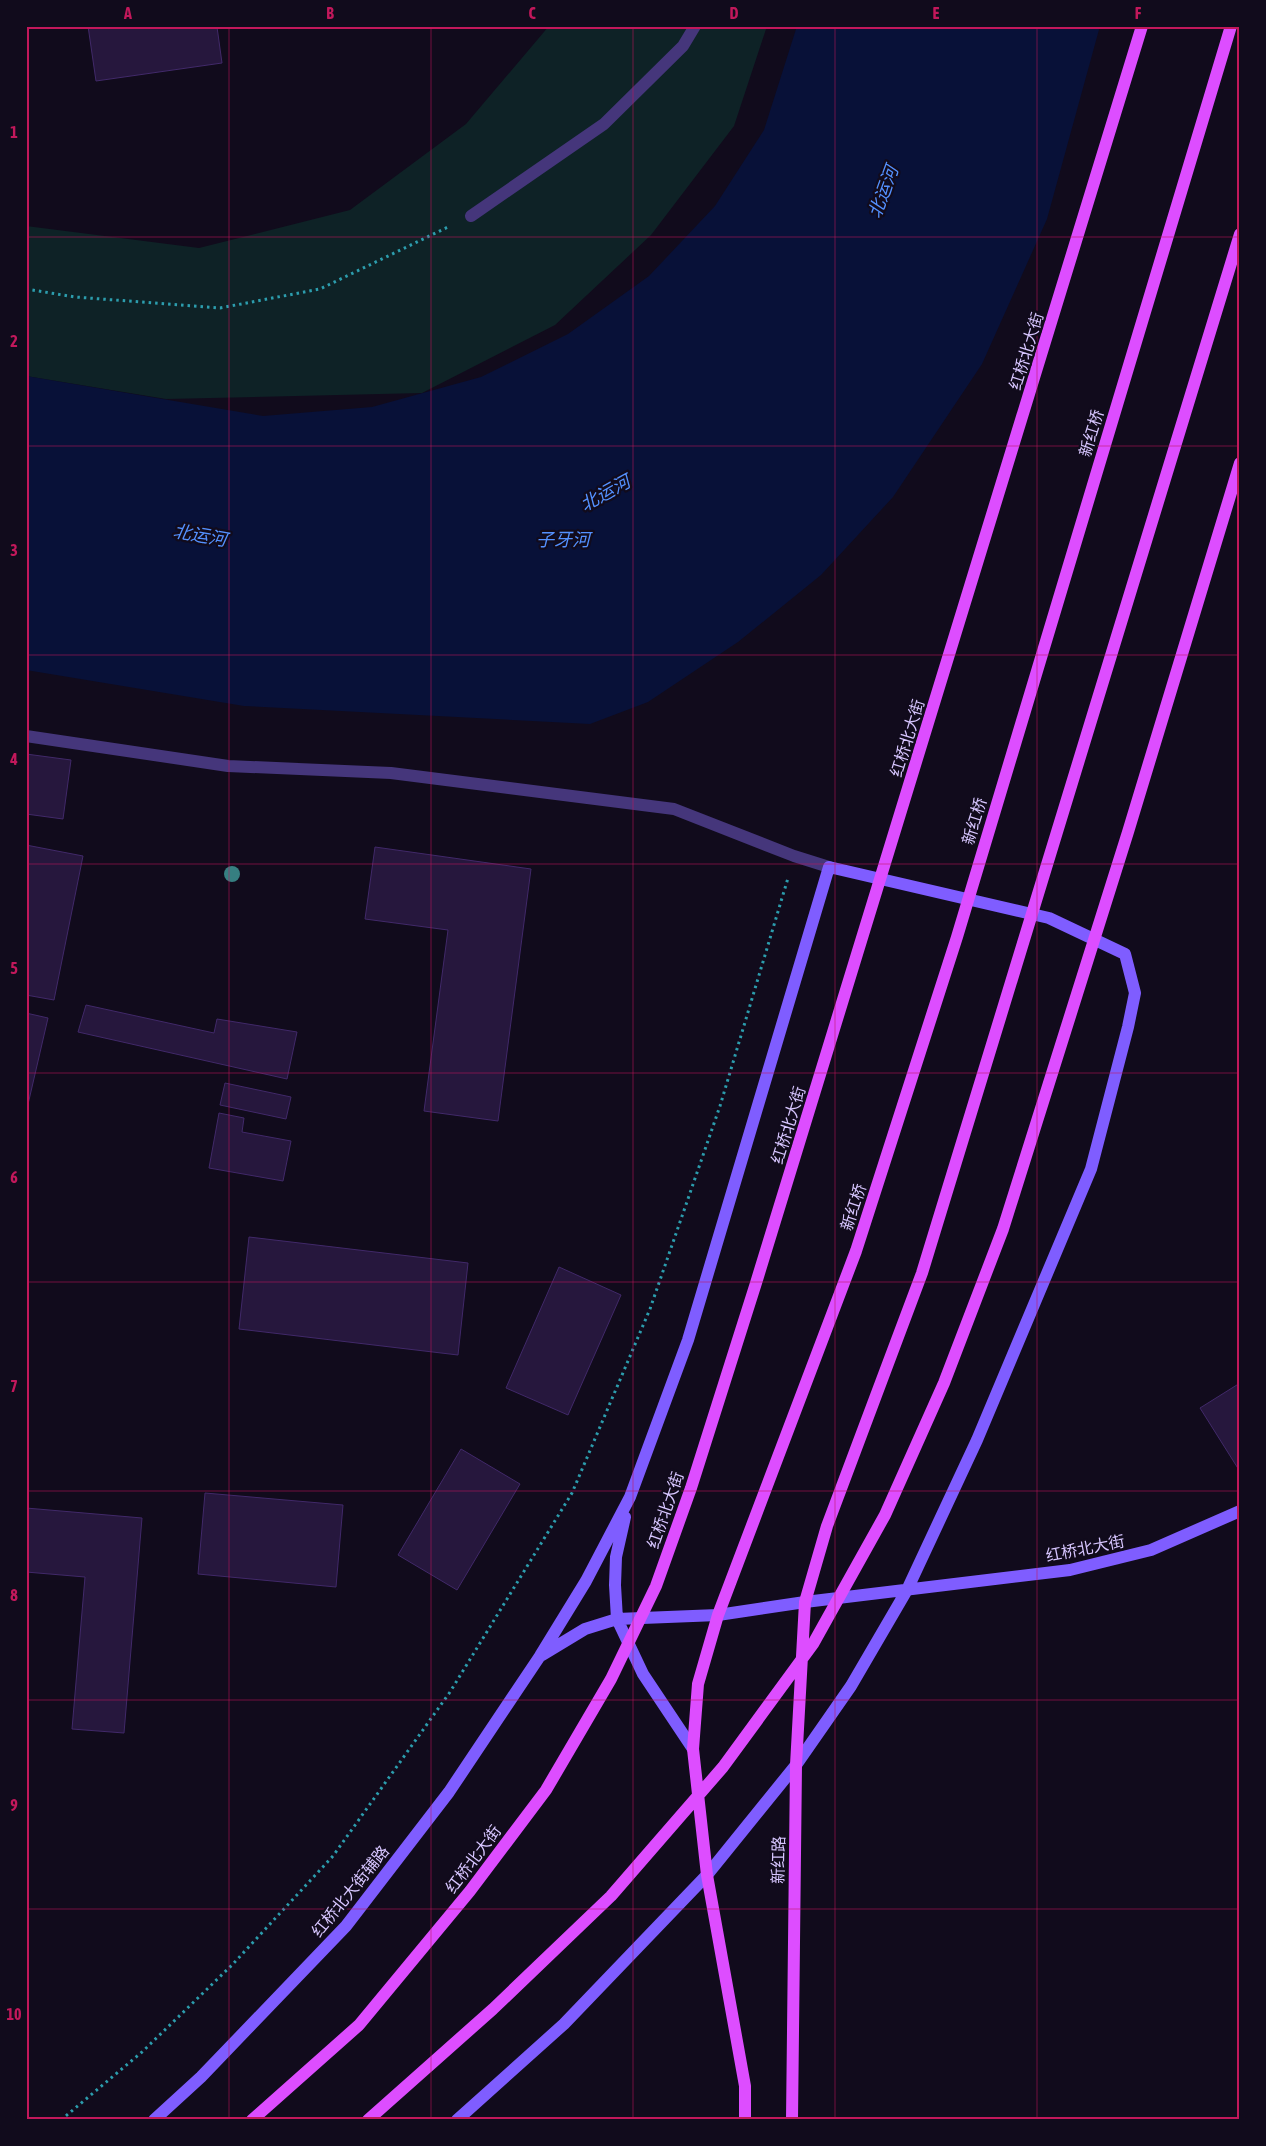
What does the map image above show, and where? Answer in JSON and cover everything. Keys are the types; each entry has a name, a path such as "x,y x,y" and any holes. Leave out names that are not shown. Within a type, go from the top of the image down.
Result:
{"main road":[{"name":"红桥北大街","path":"252,2120 359,2025 470,1891 546,1790 611,1679 656,1586 691,1488 753,1292 1142,26"},
{"path":"1226,26 1240,35"},
{"name":"新红桥","path":"718,1615 856,1251 957,936 1231,26"},
{"path":"805,1602 827,1526 922,1274 1240,234"},
{"path":"368,2120 492,2009 611,1896 717,1774 813,1644 885,1515 944,1382 1003,1229 1128,832 1240,463"},
{"path":"457,2120 564,2024 707,1875 796,1764 851,1686 907,1590 977,1440 1090,1169 1128,1027 1134,993 1125,954 1050,918 829,867 688,1340 630,1497 616,1557 614,1585 617,1619 643,1674 693,1749"},
{"name":"红桥北大街辅路","path":"154,2120 201,2077 346,1926 449,1792 540,1656 586,1581 630,1497"},
{"name":"红桥北大街","path":"540,1656 585,1629 617,1619 718,1615 805,1602 1070,1570 1151,1550 1240,1511"},
{"name":"新红路","path":"792,2120 796,1764 805,1602"},
{"path":"718,1615 698,1684 693,1749 707,1875 745,2086 746,2120"}],"street":[{"path":"471,216 604,124 683,46 695,26"},
{"path":"26,736 228,766 391,773 674,809 794,856 829,867"}],"path":[{"path":"26,289 75,297 220,308 320,289 471,216"},
{"path":"61,2120 142,2052 232,1966 333,1856 450,1692 572,1493 653,1300 720,1106 794,856"}],"green space":[{"path":"549,26 767,26 734,126 651,235 555,325 422,393 166,399 26,376 26,226 199,248 350,210 466,124"}],"water":[{"name":"子牙河","path":"797,26 1100,26 1047,219 982,364 893,497 821,575 738,642 648,702 590,724 244,706 26,670 26,376 263,416 372,407 481,377 568,334 649,276 715,206 764,130"}],"building":[{"path":"88,26 221,26 217,27 222,63 96,81"},
{"path":"26,754 71,760 63,819 26,814"},
{"path":"26,845 83,856 54,1000 26,995"},
{"path":"375,847 531,869 498,1121 424,1111 448,930 365,919"},
{"path":"86,1005 214,1033 217,1019 297,1032 287,1079 78,1032"},
{"path":"26,1013 48,1018 26,1113"},
{"path":"225,1083 291,1097 286,1119 220,1105"},
{"path":"219,1113 244,1118 242,1132 291,1141 283,1181 209,1168"},
{"path":"249,1237 468,1263 458,1355 239,1329"},
{"path":"559,1267 621,1295 568,1415 506,1388"},
{"path":"1240,1383 1240,1469 1239,1470 1200,1408"},
{"path":"461,1449 520,1484 457,1590 398,1555"},
{"path":"205,1493 343,1505 336,1587 198,1574"},
{"path":"26,1508 142,1518 124,1733 72,1729 85,1577 26,1572"}],"water label":[{"name":"北运河","path":"883,192"},
{"name":"北运河","path":"605,493"},
{"name":"北运河","path":"200,535"}]}
